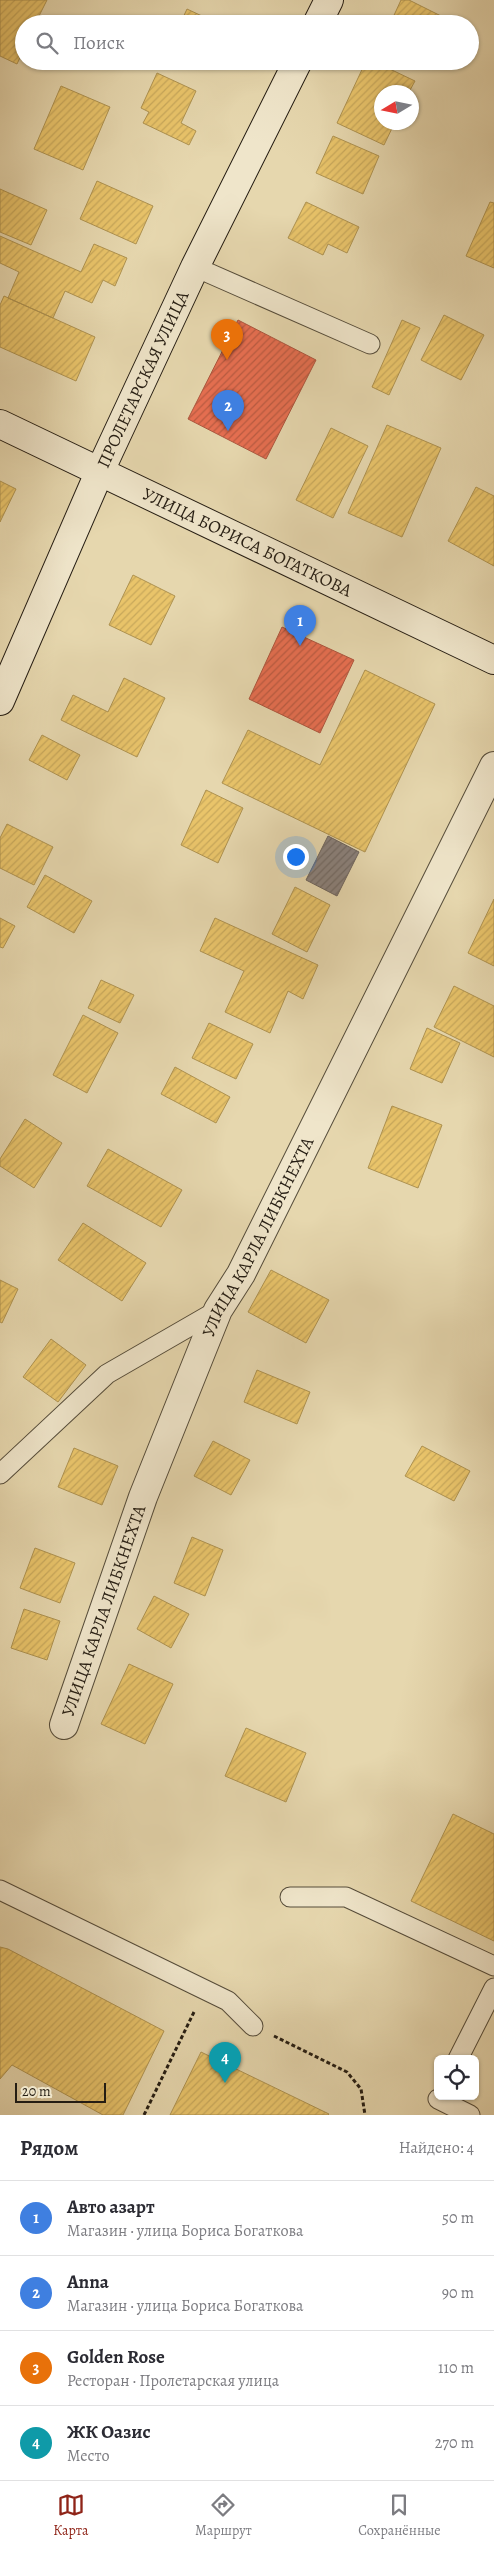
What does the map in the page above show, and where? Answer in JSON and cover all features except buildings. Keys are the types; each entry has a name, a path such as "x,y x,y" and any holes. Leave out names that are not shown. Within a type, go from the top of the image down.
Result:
{"main road":[{"path":"322,15 329,0"},
{"name":"ПРОЛЕТАРСКАЯ УЛИЦА","path":"0,702 99,473 195,267 294,70"},
{"name":"УЛИЦА БОРИСА БОГАТКОВА","path":"0,424 99,473 494,660"},
{"name":"УЛИЦА КАРЛА ЛИБКНЕХТА","path":"64,1725 143,1497 218,1310 241,1274 494,766"}],"lane":[{"path":"195,267 370,344"},
{"path":"0,1474 107,1374 218,1310"},
{"path":"0,1890 228,2001 254,2026"},
{"path":"290,1897 346,1897 494,1966"},
{"path":"460,2055 494,1988"},
{"path":"436,2103 470,2115"}],"path":[{"path":"144,2115 204,1990"},
{"path":"254,2026 347,2072 360,2089 365,2115"}],"place":[{"name":"Golden Rose","path":"227,360"},
{"name":"Anna","path":"228,431"},
{"name":"Авто азарт","path":"300,646"},
{"name":"ЖК Оазис","path":"225,2083"}]}
